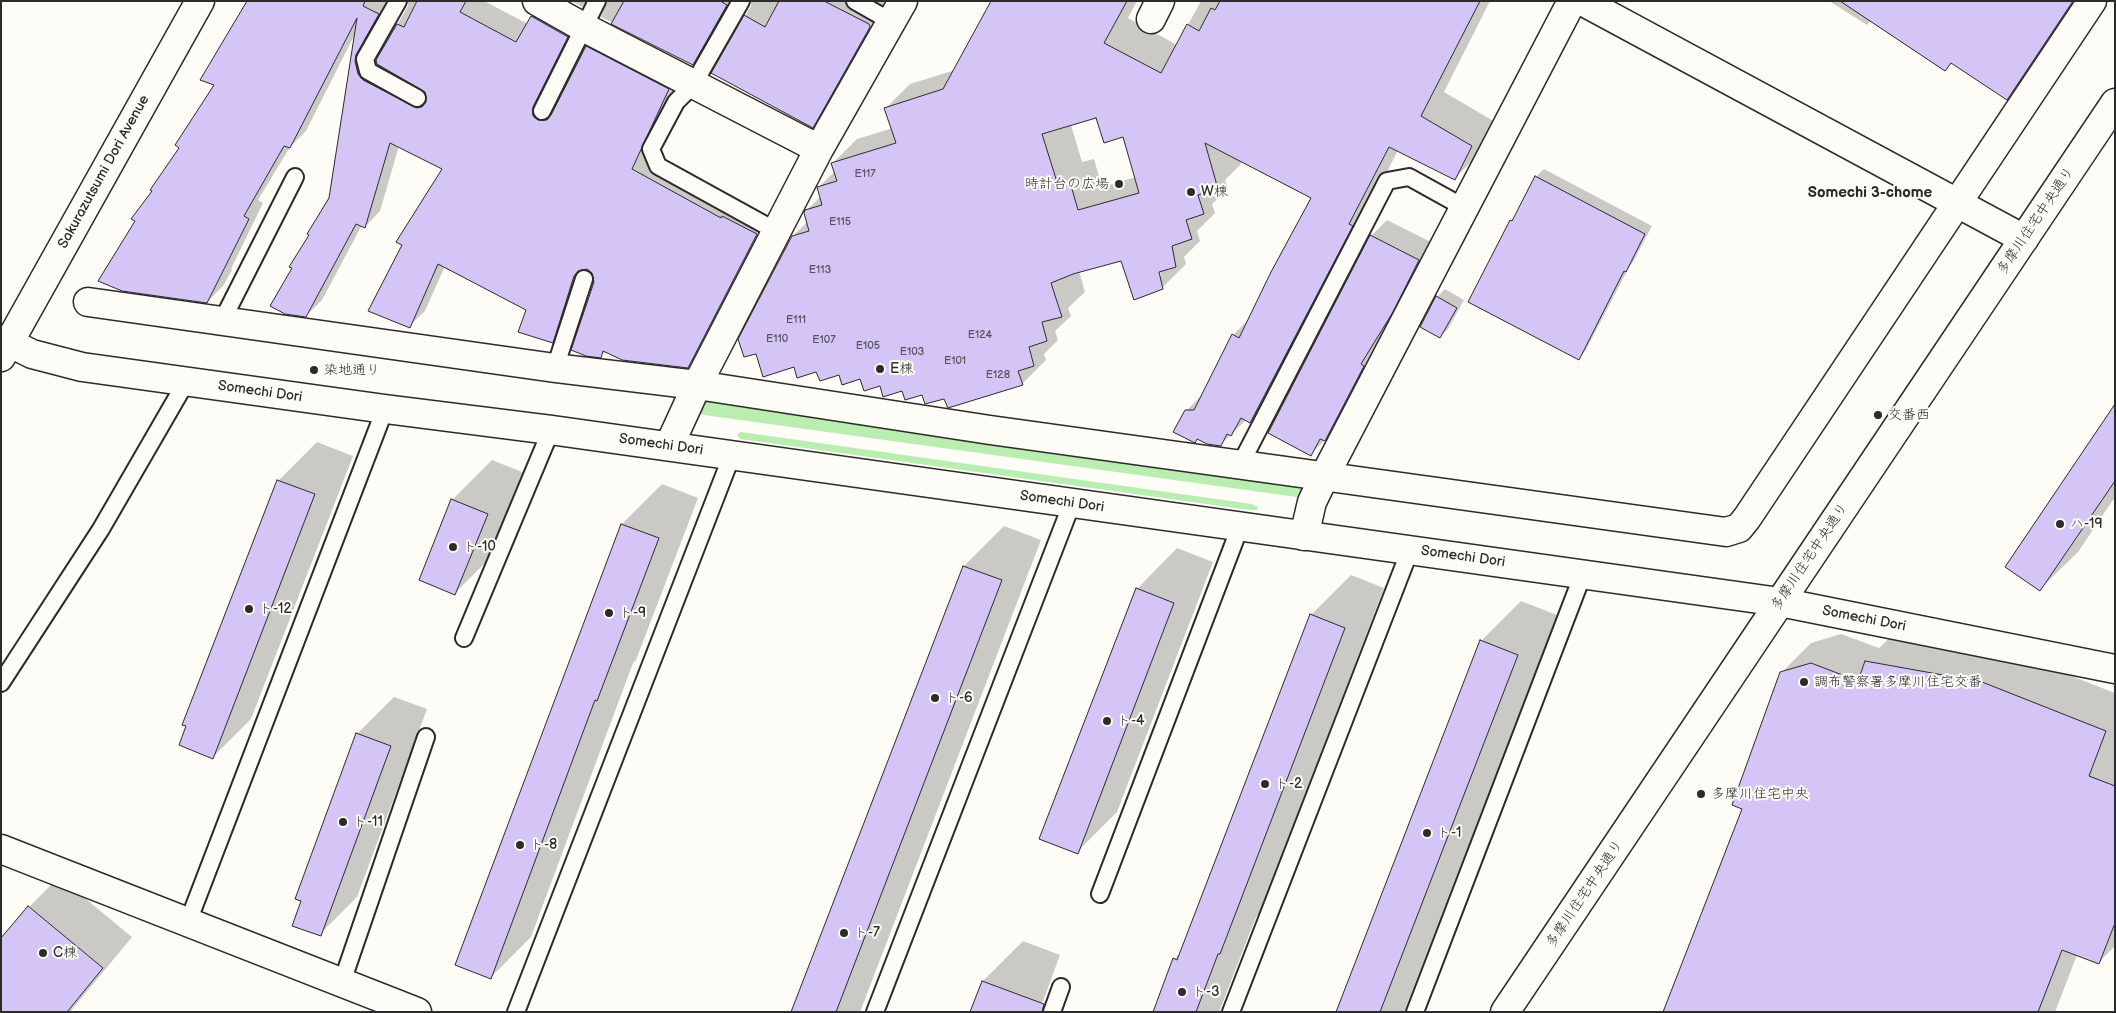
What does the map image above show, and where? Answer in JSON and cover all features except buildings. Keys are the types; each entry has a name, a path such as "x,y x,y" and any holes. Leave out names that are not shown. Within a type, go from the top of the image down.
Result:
{"street":[{"name":"Sakurazutsumi Dori Avenue","path":"5,350 200,1"},
{"path":"537,1 693,85 819,149"},
{"path":"1304,536 1312,502 1324,477 1572,1"},
{"path":"1582,1 2024,239"},
{"path":"88,302 555,368 697,385 980,428 1726,532 1739,528 2092,1"},
{"path":"669,446 697,385 819,149 898,12"},
{"name":"多摩川住宅中央通り","path":"1505,1012 2115,103"},
{"name":"Somechi Dori","path":"5,350 32,354 82,367 186,382 669,446 1780,602 2115,669"},
{"path":"1,849 417,1012"}],"lane":[{"path":"398,1 365,59 368,71 416,98"},
{"path":"542,111 596,1"},
{"path":"741,1 693,85 676,102 651,149 658,166 776,231"},
{"path":"854,1 898,12"},
{"path":"222,321 295,177"},
{"path":"1240,465 1387,181 1409,177 1465,208"},
{"path":"555,368 584,279"},
{"path":"1,683 101,529 186,382"},
{"path":"188,922 385,409"},
{"path":"464,638 551,430"},
{"path":"516,1012 732,455"},
{"path":"875,1012 1072,503"},
{"path":"1100,894 1240,527"},
{"path":"1231,1012 1410,550"},
{"path":"1415,1012 1583,574"},
{"path":"342,982 426,737"},
{"path":"1052,1012 1061,987"}],"green space":[{"path":"707,401 1301,484 1304,490 1304,498 697,414 700,404"},
{"path":"741,432 1252,504 1258,507 1257,510 1249,510 740,439 737,435"}],"place":[{"name":"時計台の広場","path":"1119,184"},
{"name":"W棟","path":"1191,192"},
{"name":"E棟","path":"880,369"},
{"name":"染地通り","path":"314,370"},
{"name":"交番西","path":"1878,415"},
{"name":"ハ-19","path":"2060,524"},
{"name":"ト-10","path":"453,547"},
{"name":"ト-12","path":"249,609"},
{"name":"ト-9","path":"609,613"},
{"name":"調布警察署多摩川住宅交番","path":"1804,682"},
{"name":"ト-6","path":"935,698"},
{"name":"ト-4","path":"1107,721"},
{"name":"ト-2","path":"1265,784"},
{"name":"多摩川住宅中央","path":"1701,794"},
{"name":"ト-11","path":"343,822"},
{"name":"ト-1","path":"1427,833"},
{"name":"ト-8","path":"520,845"},
{"name":"ト-7","path":"844,933"},
{"name":"C棟","path":"43,953"},
{"name":"ト-3","path":"1182,992"}],"district":[{"name":"Somechi 3-chome","path":"1870,193"}]}
